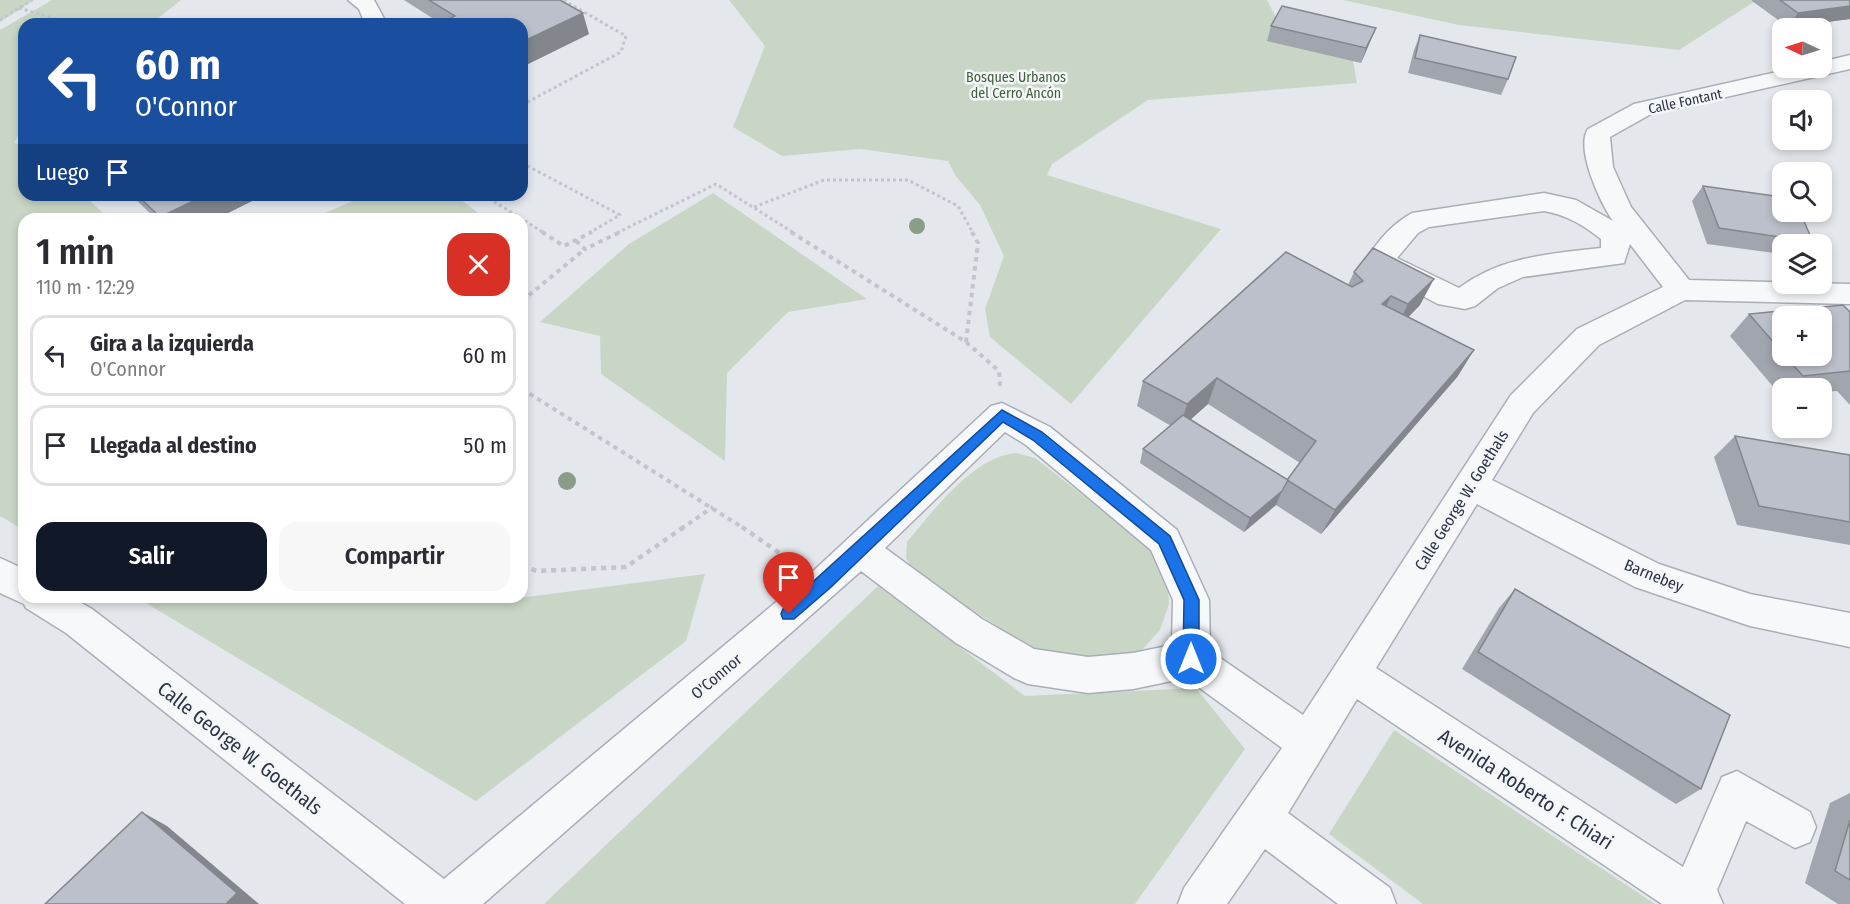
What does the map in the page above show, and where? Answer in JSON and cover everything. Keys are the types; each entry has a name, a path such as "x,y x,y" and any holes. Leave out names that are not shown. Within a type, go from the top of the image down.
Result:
{"street":[{"path":"359,0 368,6 373,18"},
{"name":"Calle Fontant","path":"1681,290 1626,235 1619,210 1600,167 1597,134 1643,109 1850,62"},
{"path":"1544,202 1567,206 1626,235 1616,244 1614,256 1518,268 1488,280 1466,299 1448,297 1387,265 1383,257 1408,227 1422,219 1544,202"},
{"name":"Calle George W. Goethals","path":"1200,904 1260,819 1522,404 1588,337 1681,290 1850,294"},
{"path":"1002,415 1038,436 1165,540 1191,600 1191,659"},
{"name":"O'Connor","path":"449,904 824,584 1002,415"},
{"name":"Barnebey","path":"1471,485 1648,576 1750,610 1850,630"},
{"path":"859,550 969,631 1028,666 1088,675 1133,671 1191,659 1308,743"},
{"path":"0,574 18,584"},
{"name":"Calle George W. Goethals","path":"49,603 79,621 440,904"},
{"name":"Avenida Roberto F. Chiari","path":"1352,674 1696,901"},
{"path":"1696,901 1737,792 1795,827"},
{"path":"1260,819 1374,904"}],"path":[{"path":"0,20 32,0"},
{"path":"528,102 621,52 626,36 563,0"},
{"path":"19,8 53,18"},
{"path":"528,166 620,215 576,242 564,246 528,223"},
{"path":"753,207 824,180 908,180 958,206 978,243 966,342"},
{"path":"528,296 585,249 716,184 966,342 999,371 1002,415"},
{"path":"493,201 512,213"},
{"path":"576,242 585,249"},
{"path":"528,393 713,507 824,584"},
{"path":"528,568 537,571 626,567 713,507"}],"green space":[{"path":"0,0 34,0 0,22"},
{"path":"52,0 181,0 158,18 21,18"},
{"name":"Bosques Urbanos del Cerro Ancón","path":"729,0 1267,0 1278,21 1353,61 1357,83 1148,100 1052,164 1047,175 1221,229 1071,404 990,337 985,309 1004,256 980,205 955,175 948,161 860,149 782,156 733,127 765,46"},
{"path":"1343,0 1757,0 1679,50 1459,25"},
{"path":"18,20 18,135 14,143 18,145 18,201 90,201 103,213 18,213 18,526 0,516 0,30"},
{"path":"713,193 867,299 788,312 727,373 725,461 601,374 600,336 540,322 629,244"},
{"path":"353,201 463,201 478,213 325,213"},
{"path":"1016,453 1035,458 1147,545 1159,560 1167,576 1169,604 1160,630 1142,650 1117,662 1042,654 915,574 906,558 907,542 917,529 970,474 1000,456"},
{"path":"705,574 686,641 476,801 146,603 528,603 528,597"},
{"path":"878,586 1025,696 1196,688 1245,749 1135,904 544,904"},
{"path":"1394,730 1655,904 1423,904 1329,834"}],"building":[{"path":"429,0 560,0 583,13 528,39 528,18 451,18 455,16"},
{"path":"1780,0 1850,0 1850,6 1798,13"},
{"path":"1282,6 1376,28 1366,48 1271,26"},
{"path":"1420,35 1516,57 1508,79 1415,58"},
{"path":"1703,186 1772,196 1772,222 1804,222 1810,234 1772,234 1772,236 1719,228"},
{"path":"143,201 193,201 168,213 156,213"},
{"path":"1373,248 1434,279 1408,304 1391,296 1382,304 1474,350 1335,510 1287,480 1316,441 1217,378 1187,404 1143,381 1286,252 1352,287 1363,281 1354,272"},
{"path":"1843,305 1850,312 1850,371 1803,376 1794,366 1832,366 1832,306"},
{"path":"1772,312 1772,340 1749,314"},
{"path":"1183,415 1288,480 1282,491 1250,518 1143,449"},
{"path":"1735,436 1850,455 1850,522 1759,506"},
{"path":"1515,589 1730,715 1701,789 1478,652"},
{"path":"142,812 237,893 226,904 45,904"},
{"path":"1850,820 1850,880 1835,871"}],"route":[{"path":"789,614 824,584 1002,415 1038,436 1165,540 1191,600 1191,659"}]}
